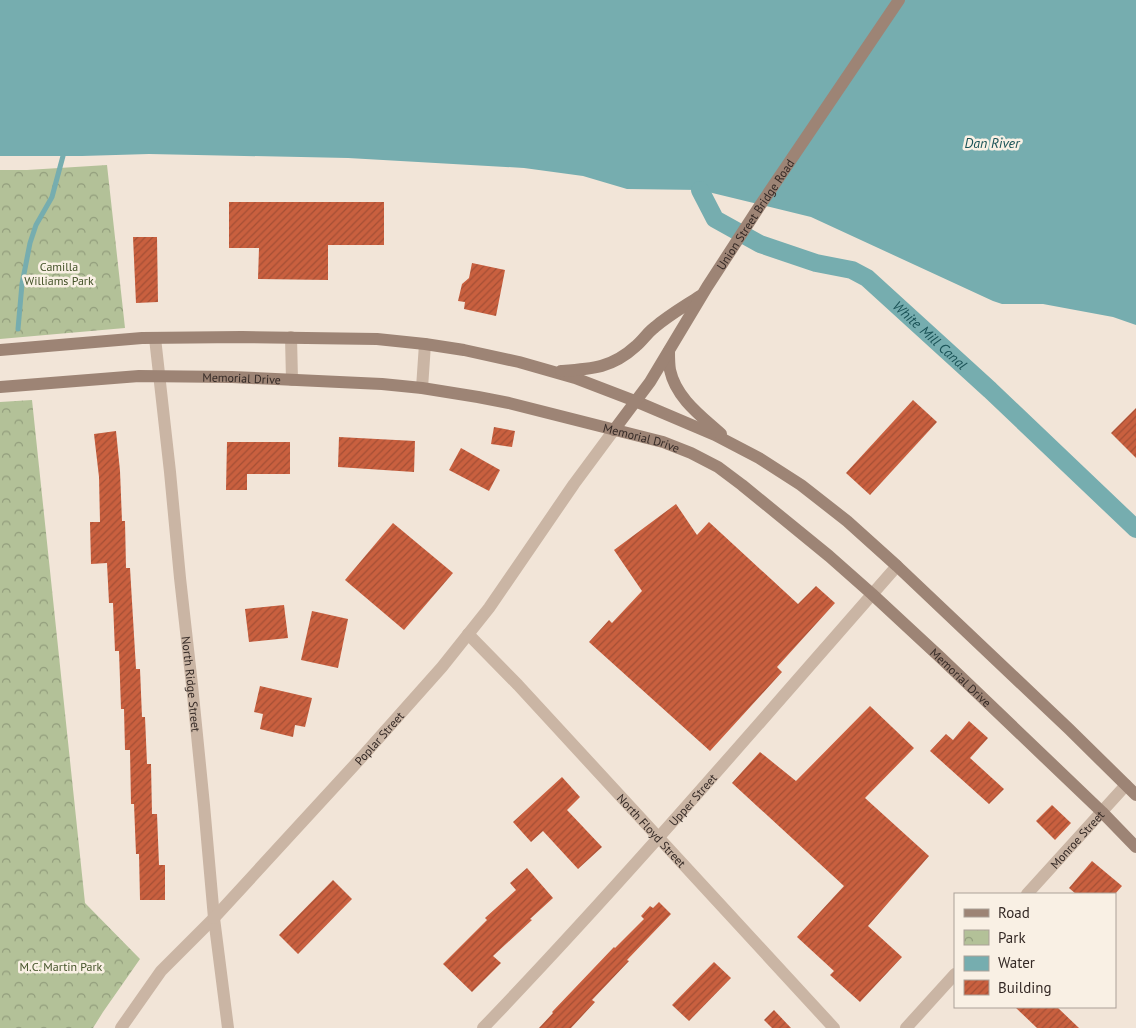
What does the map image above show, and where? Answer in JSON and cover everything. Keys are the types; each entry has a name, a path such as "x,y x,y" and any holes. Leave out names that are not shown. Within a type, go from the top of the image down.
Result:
{"main road":[{"name":"Union Street Bridge Road","path":"614,430 650,382 759,207 899,0"},
{"path":"553,372 592,369 607,365 624,357 654,327 706,290"},
{"path":"0,350 155,338 377,339 464,350 519,362 575,378 635,401 715,435 759,458 801,485 847,521 1069,729 1136,795"},
{"path":"669,351 670,371 676,386 686,402 732,444"},
{"name":"Memorial Drive","path":"0,387 140,376 382,384 422,388 509,403 663,442 691,453 718,467 742,485 815,544 872,594 942,658 1136,847"}],"street":[{"name":"North Ridge Street","path":"155,338 214,918 228,1028"},
{"path":"291,338 292,380"},
{"path":"422,388 425,344"},
{"name":"Poplar Street","path":"121,1028 161,971 214,918 442,667 489,608 614,430"},
{"name":"Upper Street","path":"483,1028 659,838 897,566"},
{"name":"North Floyd Street","path":"468,634 518,685 834,1028"},
{"name":"Monroe Street","path":"1028,893 1126,785"},
{"path":"906,1028 954,975"}],"green space":[{"name":"Camilla Williams Park","path":"107,165 125,328 0,339 0,170"},
{"name":"M.C. Martin Park","path":"32,400 85,903 140,959 93,1028 0,1028 0,402"}],"water":[{"name":"Dan River","path":"0,0 1136,0 1136,325 1113,317 1043,304 1002,304 811,217 700,190 627,189 583,176 524,168 348,158 149,154 0,156"}],"building":[{"path":"229,202 384,202 384,245 328,245 328,280 258,279 259,248 229,248"},
{"path":"133,237 157,237 158,302 136,303"},
{"path":"472,263 505,270 496,316 464,309 465,302 458,301 462,284 469,278"},
{"path":"913,400 937,422 870,495 846,473"},
{"path":"1136,408 1136,458 1111,433"},
{"path":"494,427 515,431 512,447 491,444"},
{"path":"116,431 122,521 125,521 126,568 130,568 136,669 140,669 142,717 145,717 147,764 151,764 152,814 157,814 159,865 165,865 165,900 140,900 139,854 136,854 134,804 131,804 130,750 125,750 124,709 121,709 119,651 115,651 113,603 109,603 107,563 91,564 90,522 100,522 99,477 94,434"},
{"path":"339,437 415,441 414,472 338,467"},
{"path":"227,442 290,442 290,474 247,474 247,490 226,490"},
{"path":"461,448 500,470 489,491 449,470"},
{"path":"676,504 697,535 709,522 798,604 816,586 835,603 777,667 782,672 710,751 589,642 609,620 612,623 642,591 614,550"},
{"path":"393,523 453,573 404,630 345,580"},
{"path":"284,605 288,638 249,642 245,609"},
{"path":"312,611 348,619 338,668 301,660"},
{"path":"260,686 312,698 305,727 295,725 293,737 260,729 263,714 254,712"},
{"path":"870,706 914,748 865,798 929,856 868,926 902,957 860,1002 830,975 834,971 797,937 844,886 732,783 760,752 796,781"},
{"path":"969,721 988,738 970,758 1004,789 989,804 930,751 946,734 953,740"},
{"path":"562,777 580,797 567,810 602,847 578,869 543,831 531,842 513,822"},
{"path":"1052,805 1071,823 1055,840 1036,821"},
{"path":"1092,861 1122,886 1116,893 1075,893 1069,888"},
{"path":"527,868 553,898 493,956 501,963 472,992 443,964 487,920 485,918 516,890 510,883"},
{"path":"333,880 352,899 298,954 279,935"},
{"path":"659,902 671,914 627,960 629,961 592,1000 595,1002 571,1028 539,1028 614,947 644,919 641,916 650,906 653,908"},
{"path":"714,962 731,978 689,1021 672,1005"},
{"path":"1016,1008 1058,1008 1079,1028 1037,1028"},
{"path":"774,1010 791,1028 772,1028 764,1020"}],"waterway":[{"path":"18,329 22,284 30,243 36,225 52,197 63,156"},
{"name":"White Mill Canal","path":"700,190 715,219 760,244 816,263 852,270 867,278 990,390 1136,529"}]}
